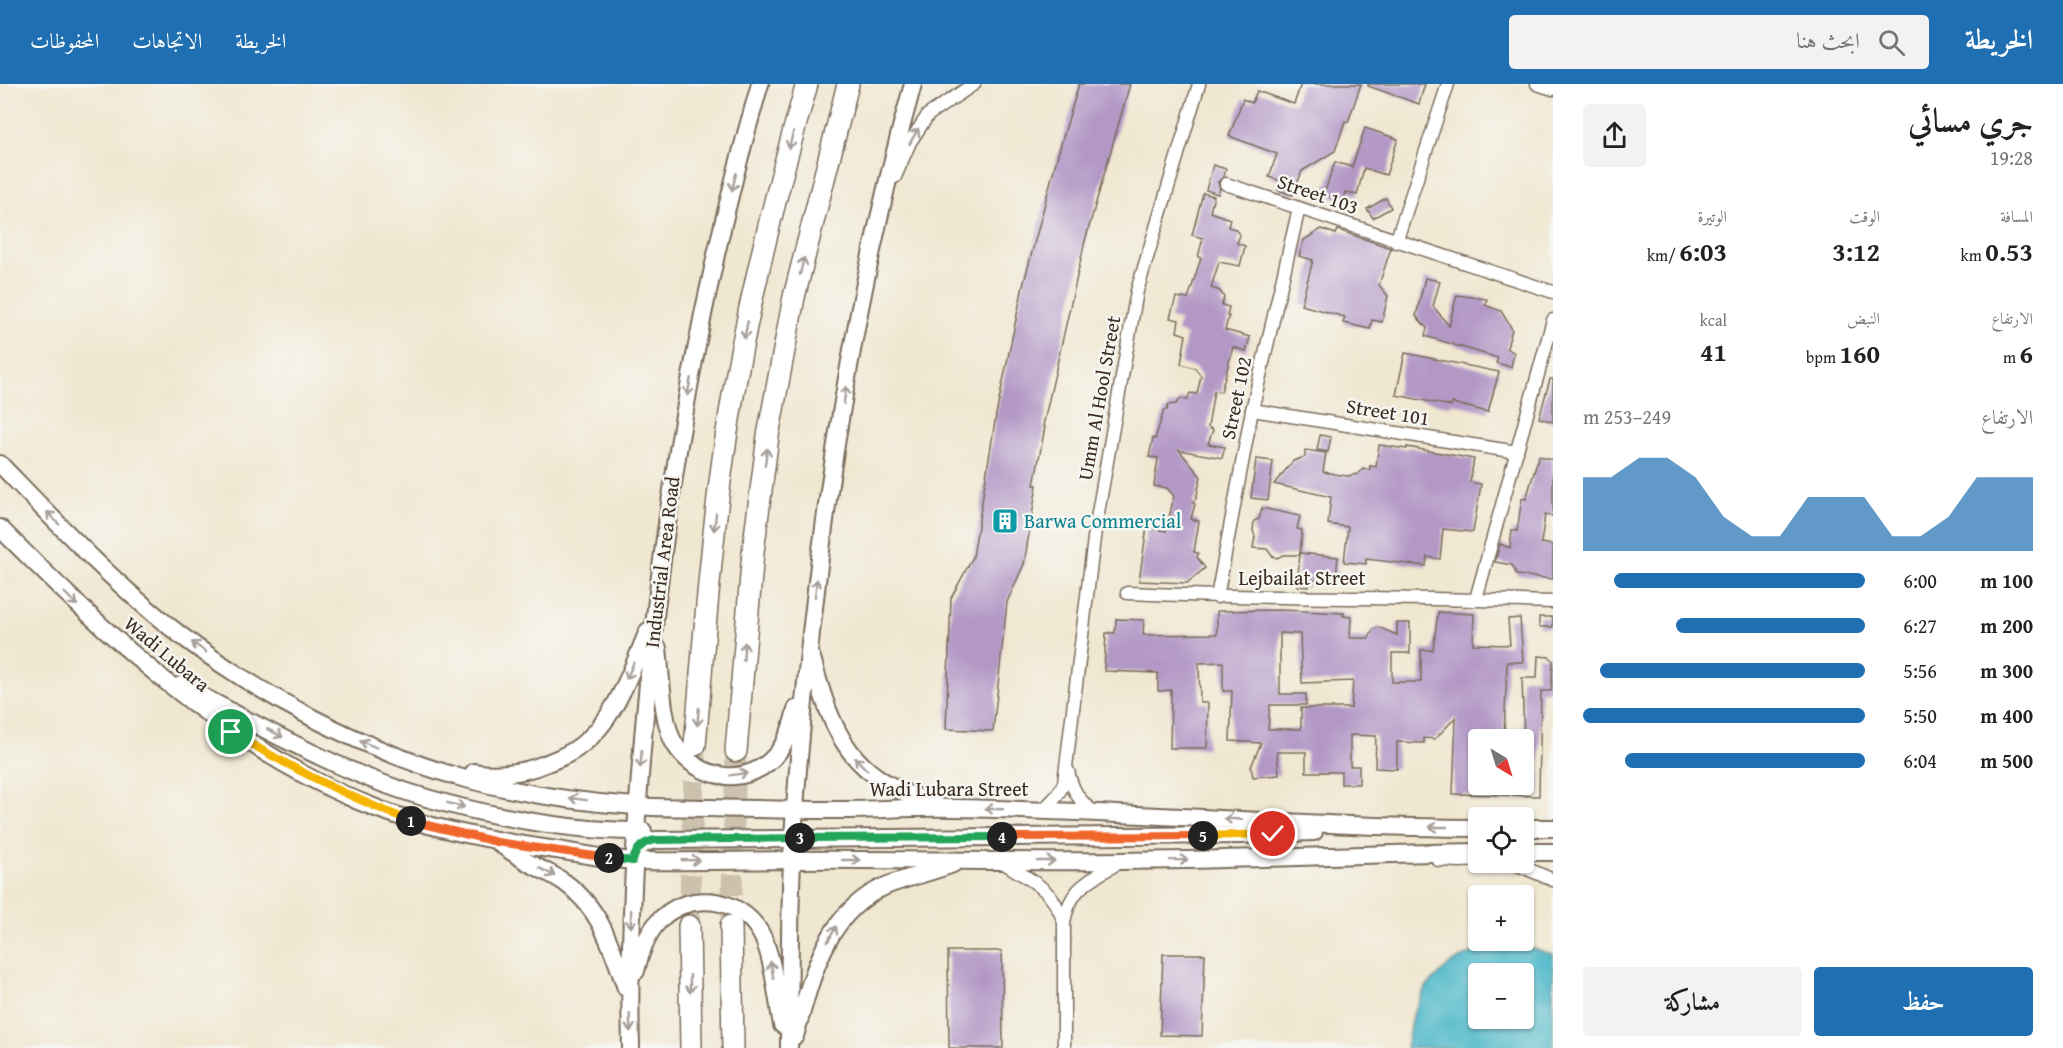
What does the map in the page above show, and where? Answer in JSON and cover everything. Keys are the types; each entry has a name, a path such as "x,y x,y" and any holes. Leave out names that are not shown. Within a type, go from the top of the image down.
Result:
{"highway":[{"path":"695,745 712,548 734,392 758,269 807,84"},
{"path":"736,751 753,552 768,436 794,297 847,90"},
{"path":"689,926 691,1048"},
{"path":"731,926 732,1048"}],"street":[{"name":"Industrial Area Road","path":"631,1048 634,831 654,617 677,446 713,268 760,84"},
{"path":"789,1048 795,810 809,646 828,498 851,358 881,208 913,84"},
{"path":"881,208 919,126 928,115 974,84"},
{"name":"Umm Al Hool Street","path":"1039,811 1048,806 1064,783 1095,530 1137,291 1199,84"},
{"path":"1396,242 1448,84"},
{"path":"1537,84 1553,89"},
{"name":"Street 103","path":"1226,184 1553,292"},
{"name":"Street 102","path":"1217,597 1252,410 1299,207"},
{"path":"1476,599 1553,320"},
{"name":"Street 101","path":"1252,410 1517,452"},
{"name":"Wadi Lubara","path":"0,464 109,573 179,634 233,671 318,720 359,740 422,765"},
{"name":"Wadi Lubara","path":"0,528 91,618 149,668 231,732 308,777 358,801 412,822 497,842"},
{"name":"Lejbailat Street","path":"1127,593 1217,597 1476,599 1553,602"},
{"path":"654,617 668,722 673,740 681,754 696,768 723,776 741,775 756,770 768,763 778,752 793,723 809,646"},
{"path":"422,765 479,773 506,773 531,769 558,759 580,746 596,730 616,700 654,617"},
{"path":"809,646 820,689 832,722 840,739 862,767 903,793 950,808"},
{"path":"149,668 312,752 368,777 432,799 475,810 595,830 634,831 777,830 788,824 795,810"},
{"name":"Umm Al Hool Street","path":"1066,761 1070,783 1077,796 1086,807 1094,812"},
{"name":"Wadi Lubara Street","path":"422,765 462,778 537,794 636,806 795,810 950,808 1094,812 1396,827 1468,828"},
{"path":"633,861 638,848 652,840 1241,836 1396,827"},
{"path":"1534,828 1553,828"},
{"path":"497,842 633,861 793,859 1120,861 1468,852"},
{"path":"497,842 530,864 565,882 585,901 602,925 610,942 630,998"},
{"path":"1534,852 1553,852"},
{"path":"1389,856 1468,861"},
{"path":"789,1048 817,966 837,925 850,909 886,886 928,874 962,860"},
{"path":"1001,861 1050,893 1058,905 1064,922"},
{"path":"1064,1048 1064,922 1067,906 1073,894 1120,861"},
{"path":"1534,872 1553,880"},
{"path":"630,998 642,952 650,932 659,920 683,904 710,901 725,904 739,909 753,921 762,933 767,946 789,1048"}],"water":[{"path":"1534,949 1553,954 1553,1048 1406,1048 1412,1016 1426,987 1450,964 1475,951 1534,951"}],"building":[{"path":"1079,84 1130,84 1085,241 1043,426 1045,427 1034,485 1037,485 1024,564 1007,602 993,731 946,729 951,598 973,557 996,415 1023,286"},
{"path":"1301,84 1361,84 1335,151 1302,171 1293,195 1278,190 1281,181 1269,177 1277,154 1229,136 1243,99 1252,103 1257,91 1294,104"},
{"path":"1368,84 1425,84 1419,104 1368,86"},
{"path":"1365,128 1398,139 1386,175 1364,168 1357,195 1345,192 1343,200 1324,194 1335,162 1352,167"},
{"path":"1213,165 1226,169 1224,176 1218,182 1220,189 1218,194 1206,190"},
{"path":"1203,193 1214,196 1210,212 1230,219 1228,227 1235,229 1240,235 1237,243 1245,246 1240,266 1219,262 1211,288 1220,291 1224,297 1222,305 1229,307 1225,330 1250,337 1246,351 1233,347 1221,392 1214,391 1208,427 1213,430 1208,444 1225,447 1222,458 1179,450 1201,477 1196,499 1192,502 1195,504 1191,519 1199,521 1194,552 1198,553 1197,557 1205,568 1187,583 1139,581 1147,527 1166,531 1174,496 1167,488 1154,486 1158,458 1149,457 1153,438 1155,439 1164,410 1167,410 1168,405 1176,404 1181,398 1187,400 1190,393 1197,394 1201,376 1195,368 1181,364 1186,335 1177,332 1179,320 1170,318 1176,297 1188,299 1201,258 1198,257 1203,238 1192,235"},
{"path":"1386,198 1391,208 1373,218 1367,209"},
{"path":"1321,229 1336,234 1338,230 1391,248 1379,285 1388,296 1382,322 1372,320 1370,329 1343,323 1345,317 1301,305 1313,260 1299,256 1304,240"},
{"path":"1425,278 1440,281 1433,306 1449,326 1457,295 1487,299 1485,305 1501,311 1512,329 1507,348 1514,353 1511,367 1496,363 1498,358 1425,336 1427,328 1416,316"},
{"path":"1405,353 1499,372 1488,412 1452,403 1451,406 1396,395"},
{"path":"1550,379 1553,379 1553,422 1539,418"},
{"path":"1320,435 1331,437 1328,452 1317,450"},
{"path":"1379,445 1407,449 1407,447 1474,459 1470,482 1481,484 1473,532 1443,529 1440,559 1427,557 1426,566 1366,559 1366,564 1344,562 1348,527 1328,524 1331,497 1274,484 1293,461 1305,457 1305,450 1326,453 1323,472 1347,476 1358,474 1363,469 1370,470 1370,466 1376,467"},
{"path":"1539,456 1553,460 1553,516 1545,515 1541,543 1553,545 1553,579 1517,575 1512,565 1495,562 1500,544 1510,548 1512,530 1517,531 1522,498 1526,499"},
{"path":"1256,459 1273,461 1268,500 1251,498"},
{"path":"1262,508 1300,516 1297,529 1302,530 1300,555 1283,555 1277,558 1272,556 1267,549 1253,548 1254,521 1259,519"},
{"path":"1300,553 1338,557 1336,577 1318,576 1318,580 1310,580 1309,587 1297,586"},
{"path":"1282,610 1344,613 1343,616 1351,617 1350,638 1369,638 1372,631 1378,627 1397,635 1397,623 1410,623 1410,653 1392,653 1392,682 1421,682 1421,650 1433,650 1438,612 1474,614 1473,644 1510,645 1508,619 1520,618 1523,662 1507,662 1504,729 1468,729 1468,794 1453,794 1456,717 1435,739 1424,738 1424,743 1397,742 1397,769 1375,768 1376,736 1350,735 1350,766 1359,766 1359,784 1341,784 1341,772 1306,772 1306,752 1277,752 1279,775 1253,777 1251,767 1261,743 1230,741 1232,691 1223,691 1223,662 1199,663 1200,703 1208,703 1207,748 1170,748 1171,690 1158,691 1158,673 1104,671 1106,633 1115,633 1116,619 1144,620 1143,635 1217,634 1217,611","holes":["1280,633 1300,634 1302,683 1353,681 1351,708 1301,708 1301,729 1268,729 1270,705 1306,705 1306,694 1280,694"]},
{"path":"1539,617 1553,617 1553,627 1539,627"},
{"path":"1538,656 1550,657 1553,661 1551,691 1541,691 1539,796 1496,795 1534,795 1534,729 1524,729 1522,678 1537,678"},
{"path":"948,951 1002,951 1003,1048 949,1048"},
{"path":"1163,954 1205,954 1202,1036 1160,1035"}],"tunnel":[{"path":"689,926 695,746"},
{"path":"731,926 736,751"}],"place":[{"name":"Barwa Commercial","path":"1005,521"}],"route":[{"path":"231,732 308,777 358,801 412,822 497,842 633,861 638,848 652,840 1273,834"}]}
